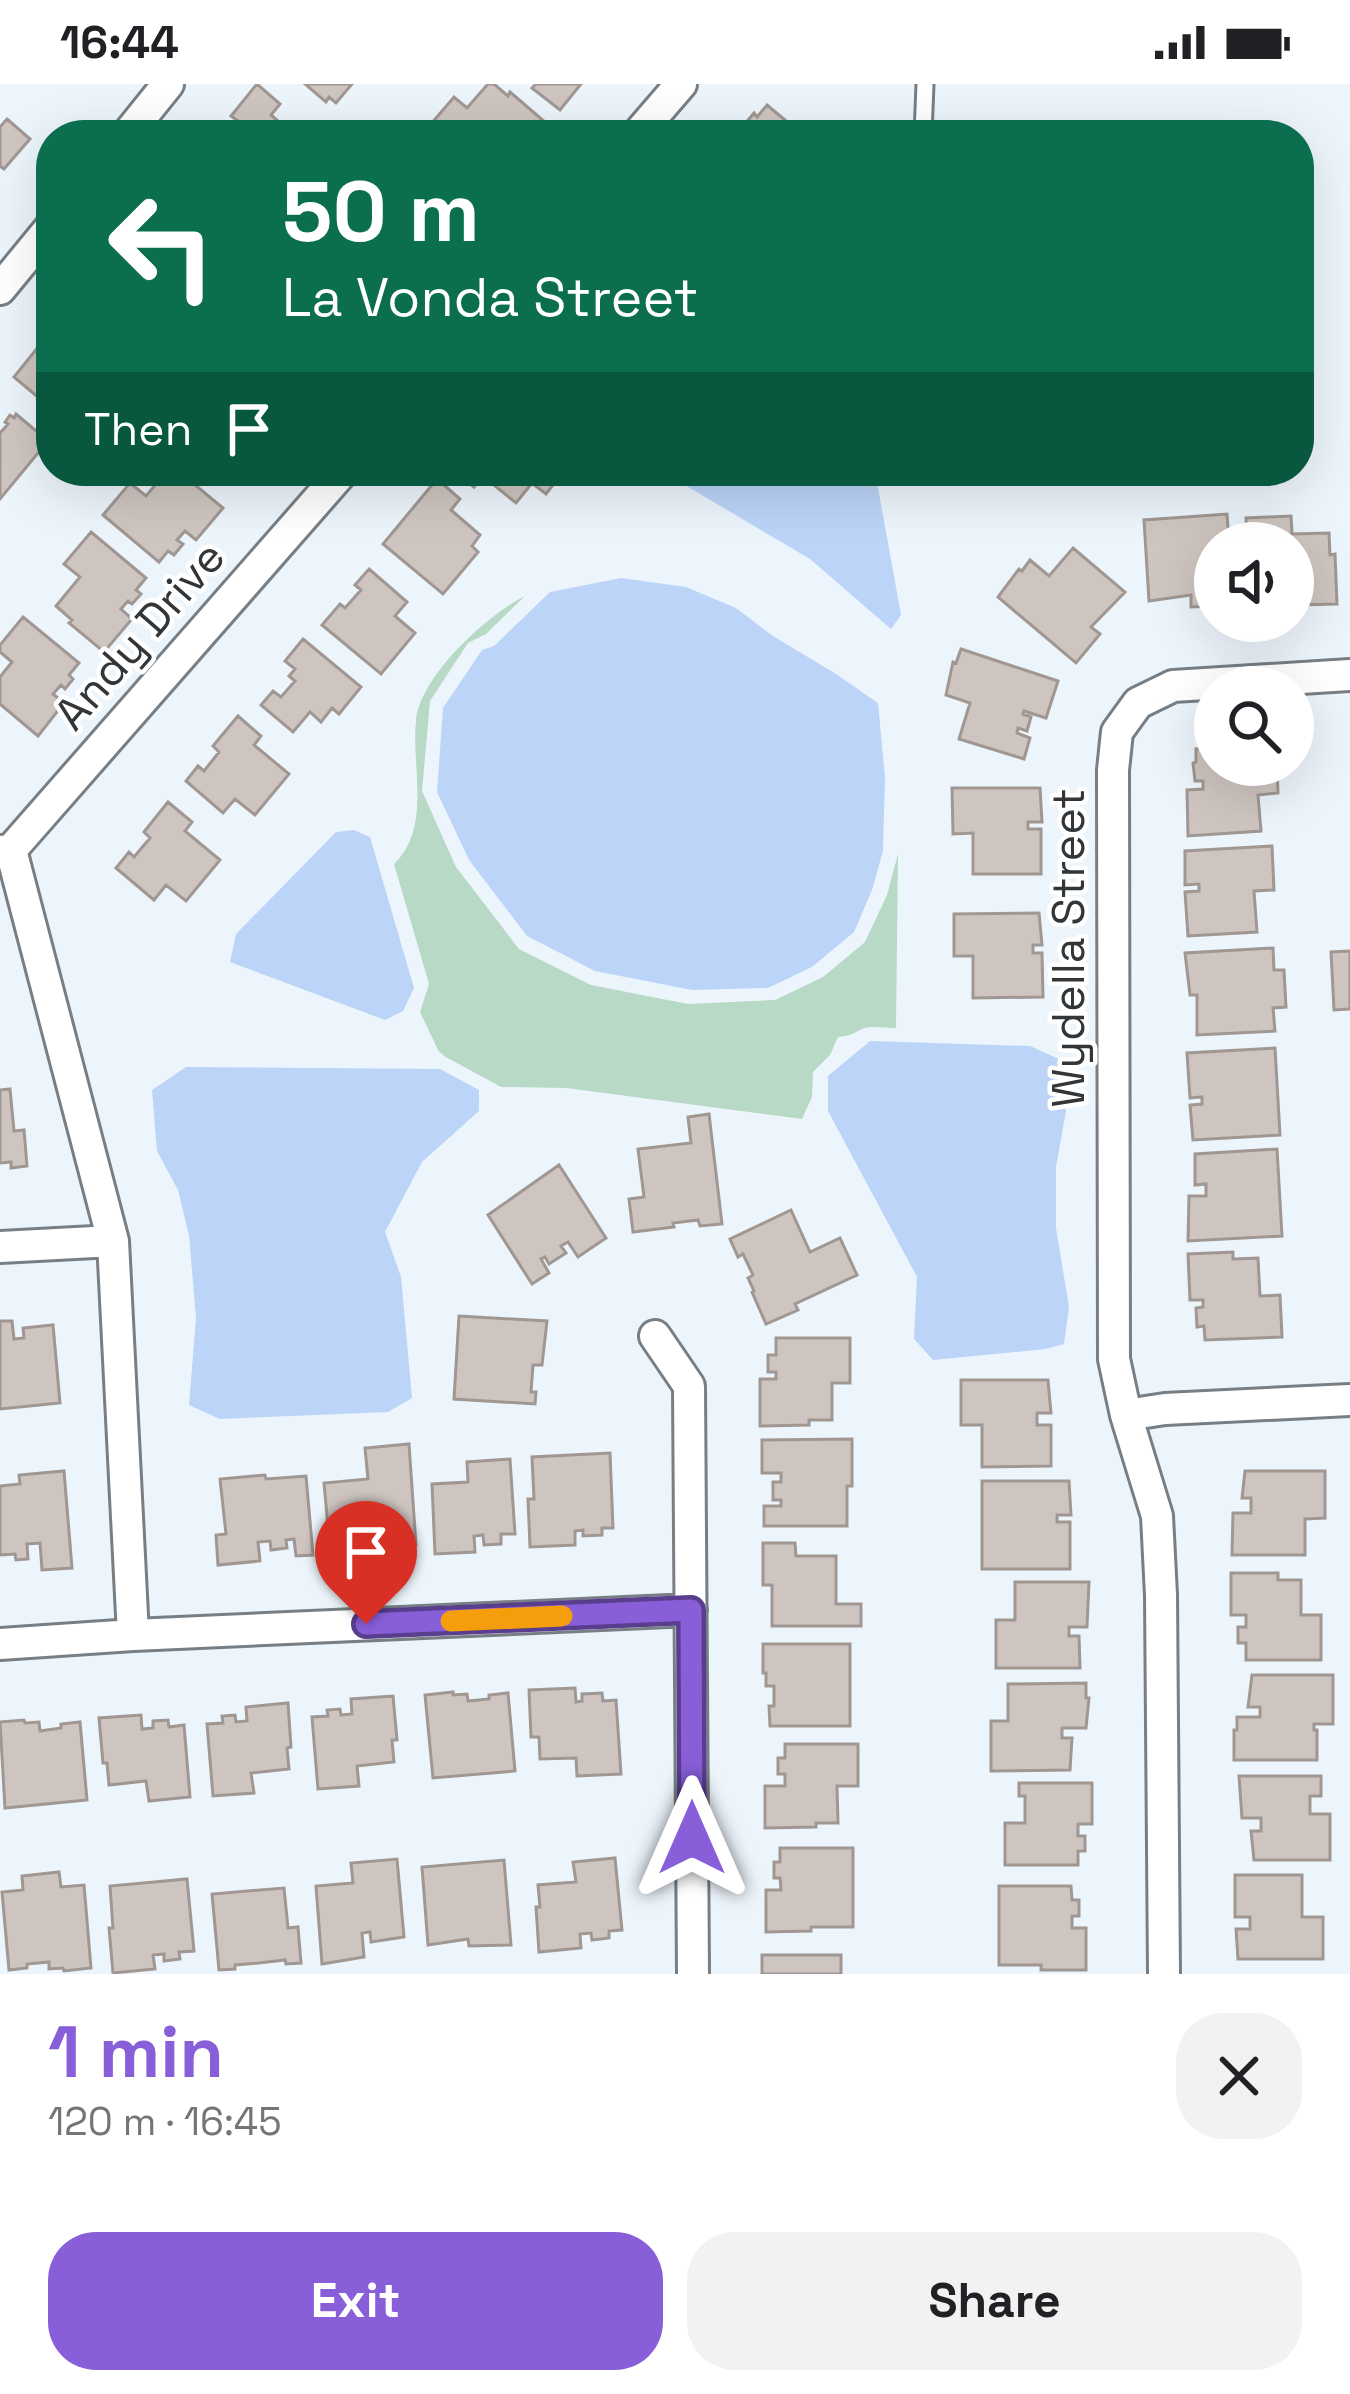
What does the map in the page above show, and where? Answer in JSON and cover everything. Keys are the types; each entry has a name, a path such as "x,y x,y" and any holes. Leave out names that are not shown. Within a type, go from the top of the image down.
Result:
{"street":[{"path":"139,120 169,84"},
{"path":"650,120 681,84"},
{"path":"0,289 36,245"},
{"name":"Andy Drive","path":"5,850 330,486"},
{"name":"Wydella Street","path":"1164,1974 1157,1516 1114,1359 1113,770 1117,732 1138,704 1173,686 1350,675"},
{"path":"5,850 113,1241 133,1635"},
{"path":"0,1247 113,1241"},
{"path":"656,1336 689,1386 692,1974"},
{"path":"1126,1415 1350,1400"},
{"path":"0,1645 691,1610"}],"lane":[{"path":"924,120 925,84"}],"green space":[{"path":"525,596 486,634 468,643 430,701 422,791 456,867 519,949 591,985 688,1004 775,1000 823,977 865,942 887,895 898,854 896,1028 870,1027 838,1037 830,1055 813,1072 812,1097 802,1119 566,1088 501,1087 438,1050 420,1012 429,984 394,864 406,849 416,815 416,720 430,684 458,648"}],"water":[{"path":"686,486 878,486 901,615 891,629 810,559"},
{"path":"621,578 686,587 736,608 878,703 885,778 883,851 872,890 854,932 812,967 768,988 692,990 595,971 527,936 469,860 437,792 443,708 482,650 494,646 550,592"},
{"path":"354,830 370,837 414,988 403,1011 385,1020 230,962 236,934 336,832"},
{"path":"870,1041 1030,1046 1061,1060 1066,1111 1056,1167 1056,1228 1069,1307 1064,1344 933,1360 914,1339 917,1277 828,1111 828,1076"},
{"path":"186,1067 440,1069 479,1090 479,1111 422,1162 385,1232 401,1277 412,1398 388,1412 220,1419 189,1405 196,1318 189,1235 178,1190 157,1151 152,1090"}],"building":[{"path":"257,84 280,104 271,115 277,120 231,116"},
{"path":"305,84 352,84 336,103 329,97 326,102"},
{"path":"488,84 494,84 543,120 434,120 454,97 467,108"},
{"path":"536,84 581,84 560,110 532,88"},
{"path":"767,105 785,120 748,120 754,113 757,117"},
{"path":"7,119 30,139 4,169 0,166 0,127"},
{"path":"36,350 36,395 14,377"},
{"path":"16,414 36,431 36,456 0,499 0,433 10,415 14,418"},
{"path":"127,486 146,496 154,486 196,486 223,508 196,540 185,531 174,555 168,551 159,562 103,515"},
{"path":"431,486 445,486 460,499 451,510 480,535 472,546 478,552 443,594 383,544"},
{"path":"495,486 530,486 516,503"},
{"path":"1227,514 1228,522 1194,522 1194,607 1191,595 1149,601 1144,520"},
{"path":"1291,516 1291,522 1246,522 1246,518"},
{"path":"91,532 146,578 136,590 141,594 121,609 132,619 104,652 56,606 80,577 64,564"},
{"path":"1314,533 1329,533 1330,555 1335,554 1337,604 1314,605"},
{"path":"1073,548 1125,592 1091,627 1100,634 1076,663 998,597 1030,560 1049,576"},
{"path":"369,569 407,602 395,616 415,633 381,674 322,625 340,604 345,608 361,590 355,585"},
{"path":"23,617 79,663 65,689 61,685 53,694 64,703 38,736 0,704 0,677 12,662 0,652 0,645"},
{"path":"303,639 361,687 339,714 332,708 321,722 310,712 293,732 261,705 273,691 281,697 295,681 289,676 295,669 285,661"},
{"path":"961,649 1058,681 1046,718 1024,711 1031,717 1027,731 1018,728 1017,733 1030,738 1024,759 959,739 970,703 946,695"},
{"path":"238,716 261,736 254,745 289,774 255,815 235,799 223,813 186,781 198,766 204,771 219,752 213,746"},
{"path":"1278,786 1278,793 1258,795 1261,831 1188,836 1187,790"},
{"path":"952,788 1040,788 1042,822 1028,822 1028,829 1041,829 1041,874 973,874 973,833 953,834"},
{"path":"168,802 192,822 185,831 220,860 186,901 166,885 154,900 116,868 129,852 134,857 150,838 144,832"},
{"path":"1272,846 1274,890 1254,891 1257,932 1188,936 1185,892 1199,891 1199,884 1185,885 1185,851"},
{"path":"1039,913 1042,945 1033,945 1033,953 1042,953 1043,997 973,998 973,956 954,956 954,914"},
{"path":"1273,948 1274,970 1284,970 1286,1007 1273,1008 1275,1031 1197,1035 1197,995 1190,995 1185,953"},
{"path":"1350,951 1350,1009 1334,1010 1331,952"},
{"path":"1275,1048 1280,1135 1193,1140 1190,1105 1202,1104 1202,1097 1190,1098 1187,1053"},
{"path":"10,1089 14,1131 24,1130 27,1166 11,1168 11,1162 0,1163 0,1090"},
{"path":"709,1114 722,1224 700,1226 698,1220 633,1232 629,1199 644,1197 638,1149 691,1143 688,1117"},
{"path":"1277,1149 1282,1236 1188,1241 1189,1196 1206,1196 1206,1184 1195,1185 1195,1154"},
{"path":"559,1165 606,1238 578,1257 568,1242 561,1246 566,1253 549,1264 545,1257 541,1259 549,1273 532,1284 488,1215"},
{"path":"791,1210 810,1252 840,1238 857,1275 795,1304 798,1310 766,1324 748,1278 753,1275 730,1239"},
{"path":"1233,1252 1233,1259 1258,1258 1260,1296 1280,1295 1282,1337 1205,1340 1204,1326 1197,1327 1196,1308 1203,1307 1203,1300 1190,1300 1188,1254"},
{"path":"459,1316 547,1321 542,1365 533,1365 535,1404 454,1399"},
{"path":"0,1321 12,1321 14,1339 24,1338 23,1328 53,1325 60,1403 0,1409"},
{"path":"776,1338 850,1338 850,1383 832,1383 832,1420 760,1426 760,1379 776,1379 776,1372 768,1372 768,1355 776,1355"},
{"path":"961,1380 1048,1380 1051,1413 1037,1413 1037,1425 1051,1425 1051,1466 982,1467 982,1425 961,1425"},
{"path":"852,1439 847,1526 764,1526 764,1506 781,1506 781,1500 773,1500 773,1482 781,1482 781,1473 762,1473 762,1440"},
{"path":"409,1444 416,1545 374,1546 374,1540 330,1549 324,1483 368,1479 365,1448"},
{"path":"610,1453 613,1528 602,1528 602,1535 583,1536 583,1530 575,1531 575,1545 530,1547 532,1457"},
{"path":"510,1459 515,1534 501,1534 501,1544 484,1545 483,1535 474,1536 475,1552 435,1554 432,1484 468,1482 467,1462"},
{"path":"64,1471 72,1568 42,1570 40,1543 27,1544 28,1559 0,1555 0,1486 20,1484 19,1475"},
{"path":"1245,1471 1325,1471 1325,1518 1305,1519 1305,1555 1232,1555 1233,1513 1251,1513 1251,1498 1242,1498"},
{"path":"265,1475 266,1479 306,1476 313,1555 296,1556 294,1539 286,1540 287,1548 271,1550 270,1541 258,1542 260,1561 218,1565 216,1535 226,1534 220,1479"},
{"path":"982,1481 1069,1481 1071,1515 1057,1515 1057,1522 1070,1522 1070,1569 982,1569"},
{"path":"763,1543 795,1543 796,1556 836,1556 836,1604 861,1604 861,1626 772,1626 772,1585 763,1585"},
{"path":"1231,1573 1278,1573 1278,1580 1301,1580 1301,1615 1321,1615 1321,1660 1246,1660 1246,1643 1238,1643 1238,1627 1246,1627 1246,1615 1231,1615"},
{"path":"1015,1582 1089,1582 1087,1627 1069,1627 1069,1636 1079,1636 1080,1668 996,1668 996,1620 1015,1620"},
{"path":"763,1644 850,1644 850,1726 770,1726 774,1686 766,1686"},
{"path":"1252,1675 1333,1675 1333,1724 1314,1724 1317,1760 1234,1760 1237,1717 1260,1717 1260,1707 1248,1707"},
{"path":"1086,1683 1086,1728 1062,1728 1062,1738 1072,1738 1070,1770 991,1771 991,1721 1008,1721 1008,1684"},
{"path":"575,1688 576,1702 582,1701 582,1694 602,1693 603,1701 616,1700 621,1774 577,1776 576,1758 540,1759 539,1737 531,1737 529,1690"},
{"path":"508,1693 515,1771 433,1778 425,1695 467,1694 468,1701"},
{"path":"393,1696 394,1762 357,1766 359,1786 318,1789 312,1717 340,1709 341,1715 352,1714 351,1699"},
{"path":"288,1703 289,1769 251,1773 254,1793 213,1796 207,1724 223,1723 222,1716 235,1715 236,1722 247,1721 246,1707"},
{"path":"141,1715 142,1729 153,1728 153,1721 168,1720 169,1727 184,1725 190,1797 149,1801 146,1781 109,1785 99,1718"},
{"path":"0,1722 39,1722 40,1731 80,1722 87,1800 5,1808"},
{"path":"785,1744 858,1744 858,1786 837,1786 838,1823 765,1828 765,1786 785,1786 785,1774 778,1774 778,1758 785,1758"},
{"path":"1239,1776 1321,1776 1321,1796 1310,1796 1310,1814 1330,1814 1330,1860 1254,1860 1251,1831 1261,1831 1261,1818 1242,1818"},
{"path":"1019,1783 1092,1783 1092,1824 1078,1824 1078,1836 1085,1836 1085,1851 1078,1851 1078,1865 1005,1865 1005,1823 1025,1823 1025,1796 1019,1796"},
{"path":"780,1848 853,1848 853,1927 766,1932 766,1890 781,1890 780,1878 774,1878"},
{"path":"615,1858 622,1930 592,1940 591,1933 580,1934 581,1948 539,1952 538,1885 576,1882 573,1862"},
{"path":"397,1859 404,1937 371,1942 370,1932 362,1933 364,1957 322,1964 316,1886 353,1883 351,1863"},
{"path":"504,1860 511,1945 469,1946 468,1939 428,1945 422,1867"},
{"path":"59,1872 61,1887 84,1885 91,1968 49,1969 49,1962 9,1970 2,1892 23,1890 22,1876"},
{"path":"1235,1875 1302,1875 1302,1917 1323,1917 1323,1959 1238,1959 1236,1929 1250,1929 1250,1917 1235,1917"},
{"path":"187,1879 194,1951 179,1952 180,1959 164,1961 164,1954 153,1955 155,1969 113,1973 110,1886"},
{"path":"999,1886 1071,1886 1072,1900 1079,1900 1079,1916 1072,1916 1072,1928 1086,1928 1086,1970 999,1965"},
{"path":"284,1888 288,1928 298,1927 301,1963 286,1964 285,1960 219,1970 212,1894"},
{"path":"762,1955 841,1955 841,1974 762,1974"}],"slow traffic":[{"path":"451,1621 562,1616"}],"route":[{"path":"366,1624 691,1610 692,1838"}]}
